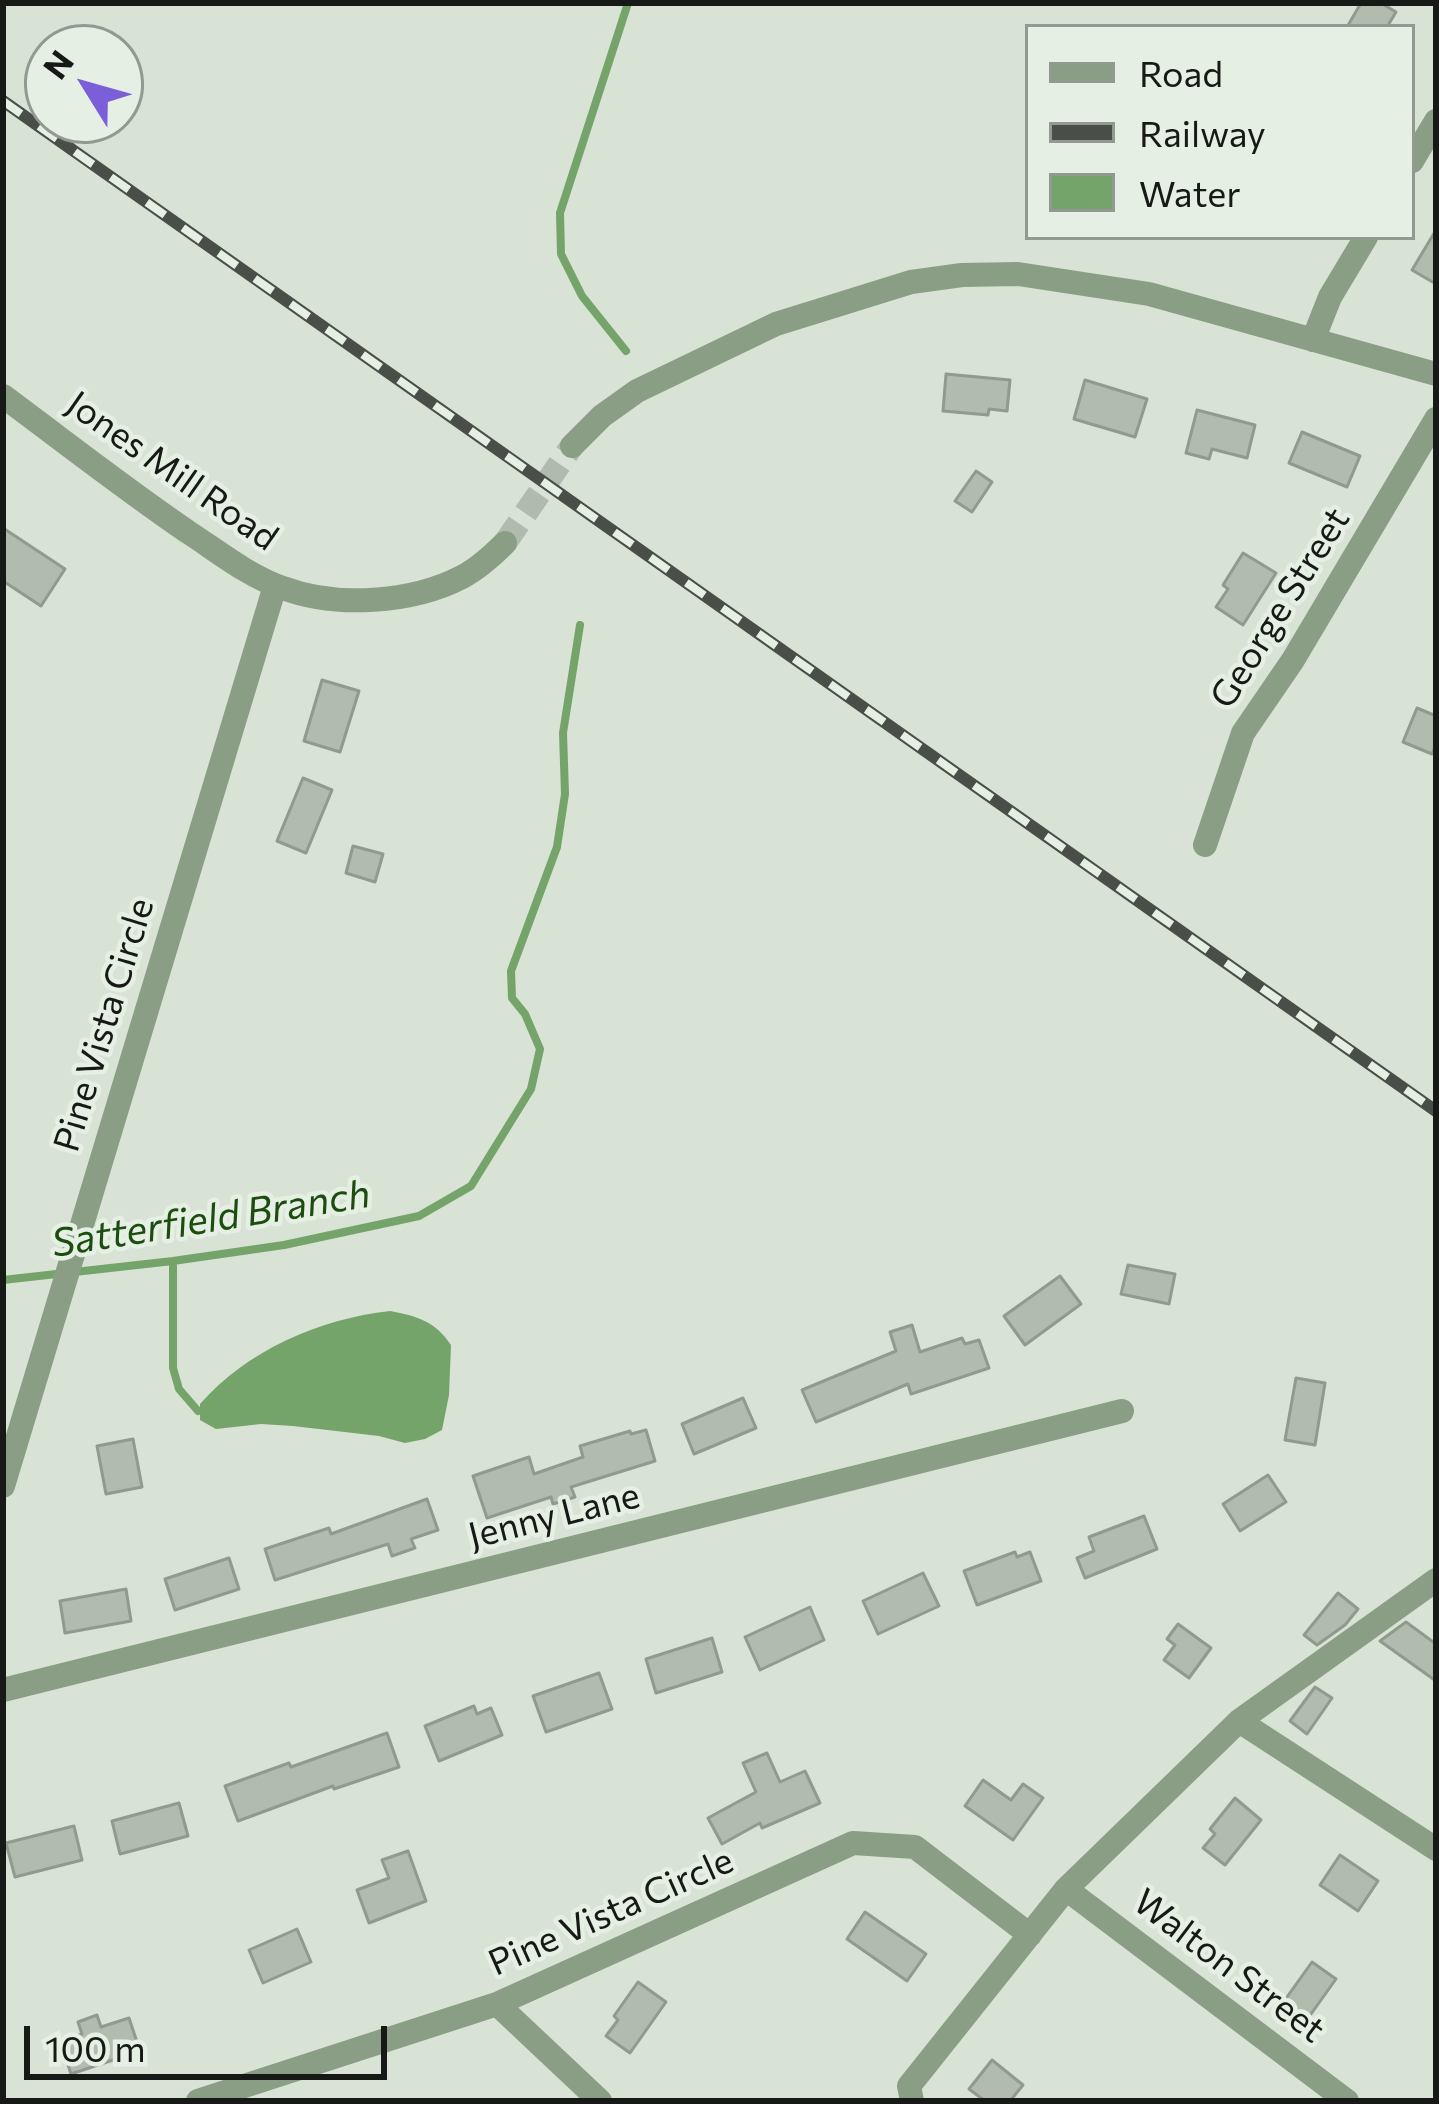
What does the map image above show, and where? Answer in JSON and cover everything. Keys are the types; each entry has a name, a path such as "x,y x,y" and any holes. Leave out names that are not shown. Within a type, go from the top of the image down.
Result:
{"street":[{"path":"1415,156 1436,121"},
{"path":"1313,340 1330,297 1364,240"},
{"path":"572,446 637,391 776,324 936,278 1018,274 1149,294 1436,374"},
{"name":"Jones Mill Road","path":"3,396 132,493 275,586 348,599 416,592 457,580 505,543"},
{"name":"George Street","path":"1205,845 1244,733 1293,660 1436,418"},
{"name":"Pine Vista Circle","path":"3,1486 275,586"},
{"name":"Jenny Lane","path":"3,1690 1122,1411"},
{"path":"912,2101 909,2086 1066,1889 1239,1721 1436,1580"},
{"path":"1239,1721 1436,1849"},
{"name":"Pine Vista Circle","path":"198,2101 496,2004 853,1843 915,1847 1030,1935"},
{"name":"Walton Street","path":"1066,1889 1347,2101"},
{"path":"496,2004 600,2101"}],"water":[{"path":"390,1311 425,1321 451,1345 442,1430 405,1443 293,1426 216,1429 200,1420 200,1404 262,1353 337,1321"}],"building":[{"path":"1361,3 1381,3 1396,12 1389,24 1349,24"},
{"path":"1436,230 1436,284 1412,270"},
{"path":"946,374 1010,380 1007,411 989,409 988,415 943,411"},
{"path":"1085,380 1147,399 1135,437 1074,419"},
{"path":"1197,410 1255,425 1247,458 1212,449 1209,459 1186,453"},
{"path":"1302,432 1360,456 1347,487 1289,463"},
{"path":"976,471 992,482 972,512 955,501"},
{"path":"3,528 65,569 41,606 3,581"},
{"path":"1243,553 1276,573 1243,625 1216,607"},
{"path":"322,680 359,691 340,752 304,741"},
{"path":"1417,708 1436,716 1432,754 1403,742"},
{"path":"303,778 332,790 306,853 277,841"},
{"path":"353,846 383,854 375,882 346,873"},
{"path":"1128,1265 1175,1274 1169,1304 1121,1294"},
{"path":"1060,1276 1081,1304 1025,1345 1004,1316"},
{"path":"912,1325 920,1352 962,1338 965,1344 979,1340 989,1368 911,1394 908,1384 816,1422 802,1390 896,1351 890,1332"},
{"path":"1296,1378 1325,1383 1315,1445 1285,1440"},
{"path":"743,1398 756,1428 694,1454 682,1424"},
{"path":"646,1430 655,1461 571,1487 575,1497 553,1504 551,1497 487,1518 473,1476 529,1457 534,1474 583,1457 580,1446"},
{"path":"133,1439 142,1487 106,1494 97,1446"},
{"path":"1268,1475 1286,1502 1240,1531 1223,1504"},
{"path":"427,1499 438,1530 411,1539 415,1548 392,1556 388,1544 275,1580 265,1549 329,1528 331,1534"},
{"path":"1144,1516 1157,1549 1085,1578 1077,1558 1094,1551 1089,1537"},
{"path":"1015,1552 1017,1557 1030,1552 1041,1581 977,1605 964,1571"},
{"path":"229,1558 239,1589 175,1610 165,1579"},
{"path":"923,1573 939,1606 878,1634 863,1601"},
{"path":"126,1589 131,1621 65,1633 60,1601"},
{"path":"1338,1593 1358,1609 1317,1645 1304,1635"},
{"path":"810,1607 824,1640 760,1670 745,1637"},
{"path":"1406,1622 1436,1644 1436,1681 1380,1641"},
{"path":"1178,1624 1211,1648 1189,1678 1164,1660 1175,1645 1167,1639"},
{"path":"712,1638 722,1672 656,1693 646,1659"},
{"path":"599,1673 612,1709 546,1732 533,1696"},
{"path":"1315,1687 1332,1698 1307,1734 1290,1721"},
{"path":"474,1706 477,1714 491,1708 502,1735 439,1761 425,1726"},
{"path":"387,1733 399,1767 238,1821 225,1786"},
{"path":"767,1753 780,1782 805,1771 820,1803 762,1828 760,1823 722,1844 708,1818 756,1792 743,1763"},
{"path":"983,1780 1011,1800 1023,1784 1043,1798 1013,1840 965,1806"},
{"path":"1235,1798 1261,1820 1225,1865 1203,1848 1215,1834 1210,1829"},
{"path":"179,1803 188,1836 120,1854 112,1821"},
{"path":"74,1826 82,1860 15,1877 6,1843"},
{"path":"408,1851 426,1901 369,1923 357,1890 389,1878 382,1860"},
{"path":"1340,1855 1378,1881 1358,1911 1320,1885"},
{"path":"865,1912 926,1954 907,1981 847,1939"},
{"path":"297,1929 311,1962 263,1983 249,1950"},
{"path":"1312,1962 1336,1979 1306,2021 1282,2004"},
{"path":"638,1982 666,2002 630,2053 606,2036"},
{"path":"97,2015 101,2027 129,2018 140,2051 71,2074 60,2041 82,2034 78,2022"},
{"path":"992,2060 1023,2085 1010,2101 985,2101 969,2089"}],"waterway":[{"name":"Satterfield Branch","path":"626,351 582,296 561,254 560,213 628,3"},
{"name":"Satterfield Branch","path":"3,1280 284,1245 419,1216 471,1186 531,1089 540,1049 525,1014 512,998 511,971 557,847 565,794 563,733 580,625"},
{"path":"173,1261 173,1368 179,1389 198,1411"}],"tunnel":[{"path":"505,543 572,446"}],"railway":[{"path":"3,101 1436,1111"}]}
